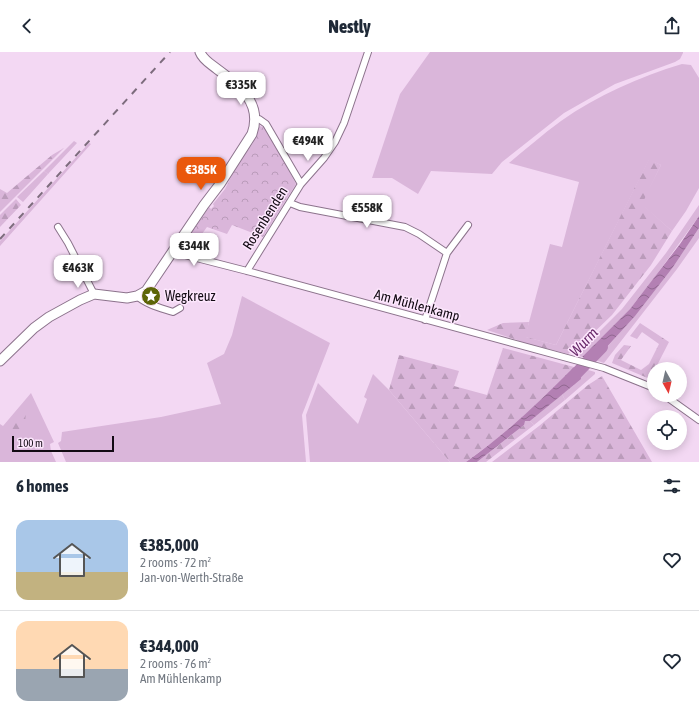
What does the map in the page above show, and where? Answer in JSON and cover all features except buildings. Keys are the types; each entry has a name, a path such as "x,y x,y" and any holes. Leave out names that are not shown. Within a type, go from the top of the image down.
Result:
{"main road":[{"path":"0,361 34,328 80,300 94,294 127,298 137,296 146,290 220,184 247,141 254,127 255,119 251,103 243,89 204,60 200,52"}],"street":[{"name":"Rosenbenden","path":"247,271 301,184 324,158 335,142 344,123 368,52"},
{"path":"255,119 259,119 266,124 301,184"},
{"path":"290,203 300,207 405,227 419,234 447,253"},
{"path":"425,320 447,253 468,225"},
{"path":"58,227 68,243 94,294"},
{"name":"Am Mühlenkamp","path":"172,252 247,271 576,362 604,368 647,385"},
{"path":"137,296 142,300 158,307 174,312 180,308"},
{"path":"674,402 699,420"}],"green space":[{"path":"430,52 683,53 680,59 675,62 615,84 564,113 502,162 492,174 431,171 418,194 392,178 372,178 400,94"},
{"path":"682,64 691,65 699,78 699,188 686,211 672,231 641,204 661,165 649,160 556,345 525,337 550,244 562,247 579,182 509,163 554,126 589,103 635,81"},
{"path":"260,126 266,128 296,184 263,237 232,225 227,234 207,227 189,252 183,250 182,247 209,207 211,209 214,206 213,204 225,189 237,165 253,143"},
{"path":"74,141 77,143 48,174 44,171"},
{"path":"89,143 91,144 0,246 0,241"},
{"path":"64,148 0,212 0,189 7,193 52,155"},
{"path":"649,159 661,165 642,204 672,231 651,265 612,315 585,341 568,354 520,342 487,330 503,323 529,322 526,337 556,345"},
{"path":"44,171 48,174 23,202 17,197"},
{"path":"16,199 21,205 0,227 0,215"},
{"path":"699,205 699,216 630,309 582,357 574,354 622,309 666,253"},
{"path":"699,228 699,238 677,269 604,363 595,360 650,296"},
{"path":"242,296 330,343 302,415 306,462 66,462 58,443 61,441 62,432 161,417 221,404 207,363 224,354 232,335"},
{"path":"640,323 669,342 659,362 650,362 659,344 642,332 637,339 630,336"},
{"path":"624,345 631,346 621,360 641,370 647,366 647,378 612,363 615,355"},
{"path":"503,348 574,367 534,407 494,441 466,462 450,462 389,390 399,355 459,371 454,386 487,395"},
{"path":"585,369 595,372 595,374 565,400 562,394 580,379 581,373"},
{"path":"373,374 389,390 450,462 310,462 306,415 318,383 358,424 367,399 364,397"},
{"path":"602,376 652,462 492,462 539,426 588,385"},
{"path":"31,393 54,442 50,444 51,451 56,462 0,462 0,424 3,426"},
{"path":"562,394 565,400 534,425 530,421"},
{"path":"24,407 25,420 19,432 8,429 6,424"},
{"path":"527,420 534,425 486,462 477,462 524,425 524,421"}],"water":[{"path":"699,216 699,228 673,267 635,316 595,360 582,357 630,309 680,244"},
{"path":"574,367 585,369 581,373 581,379 530,421 525,421 524,425 477,462 466,462 522,417"}],"waterway":[{"name":"Wurm","path":"570,380 602,347"}],"railway":[{"path":"0,239 170,52"}],"place":[{"name":"Wegkreuz","path":"151,296"}]}
